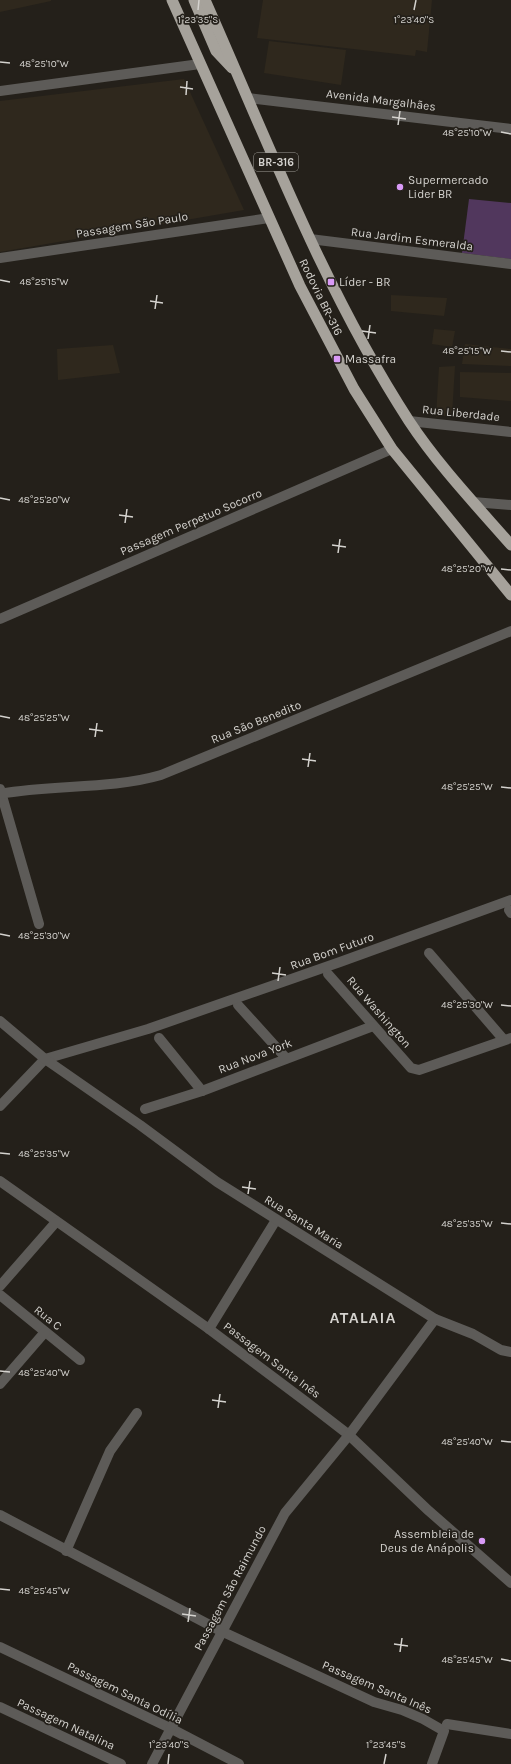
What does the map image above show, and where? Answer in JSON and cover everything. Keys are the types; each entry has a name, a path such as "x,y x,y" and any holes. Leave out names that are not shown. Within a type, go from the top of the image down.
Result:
{"highway":[{"name":"Rodovia BR-316","path":"172,0 300,286 337,359 392,449 511,594"},
{"path":"194,0 216,51 238,74"},
{"name":"Rodovia BR-316","path":"205,0 310,239 351,323 409,421"},
{"name":"BR-316","path":"409,421 441,464 511,545"}],"street":[{"path":"0,91 200,64"},
{"name":"Avenida Margalhães","path":"248,98 511,129"},
{"name":"Passagem São Paulo","path":"0,258 269,218"},
{"name":"Rua Jardim Esmeralda","path":"310,239 511,264"},
{"name":"Rua Liberdade","path":"409,421 511,432"},
{"name":"Passagem Perpetuo Socorro","path":"0,619 392,449"},
{"path":"473,502 511,505"},
{"name":"Rua São Benedito","path":"1,792 120,783 148,779 161,775 511,631"},
{"path":"1,792 39,924"},
{"name":"Rua Bom Futuro","path":"45,1059 148,1029 511,900"},
{"path":"429,953 508,1039"},
{"name":"Rua Washington","path":"328,974 411,1068 420,1070 508,1039"},
{"path":"238,1005 286,1058"},
{"name":"Rua Santa Maria","path":"0,1021 45,1059 140,1125 217,1182 435,1319 473,1334 501,1350 511,1352"},
{"name":"Rua Nova York","path":"145,1109 202,1091 373,1026"},
{"path":"159,1038 202,1091"},
{"path":"0,1106 45,1059"},
{"name":"Passagem Santa Inês","path":"0,1181 209,1329 349,1435 428,1511 511,1583"},
{"path":"209,1329 276,1220"},
{"path":"0,1286 56,1222"},
{"name":"Rua C","path":"0,1295 80,1360"},
{"name":"Passagem São Raimundo","path":"152,1764 286,1513 349,1435 435,1319"},
{"path":"0,1384 45,1332"},
{"path":"66,1551 110,1451 137,1413"},
{"name":"Passagem Santa Inês","path":"0,1515 66,1551 222,1631 374,1702 402,1710 446,1728 511,1734"},
{"name":"Passagem Santa Odília","path":"0,1646 170,1728 239,1764"},
{"name":"Passagem Natalina","path":"0,1707 121,1764"},
{"path":"432,1764 446,1728"}],"shaded area":[{"path":"0,0 51,0 51,1 0,12"},
{"path":"263,0 432,0 427,52 416,50 415,56 257,38"},
{"path":"269,41 346,50 341,85 264,73"},
{"path":"184,79 244,210 0,252 0,101"},
{"path":"469,199 511,203 511,259 462,253"},
{"path":"391,295 447,298 444,316 391,311"},
{"path":"434,329 455,331 452,347 432,344"},
{"path":"465,344 511,349 511,366 462,364"},
{"path":"113,345 120,373 58,380 57,349"},
{"path":"455,366 452,415 436,417 439,367"},
{"path":"460,372 511,373 511,401 460,397"}],"place":[{"name":"Supermercado Lider BR","path":"400,187"},
{"name":"Líder - BR","path":"331,282"},
{"name":"Massafra","path":"337,359"},
{"name":"Assembleia de Deus de Anápolis","path":"482,1541"}],"district":[{"name":"ATALAIA","path":"363,1317"}]}
